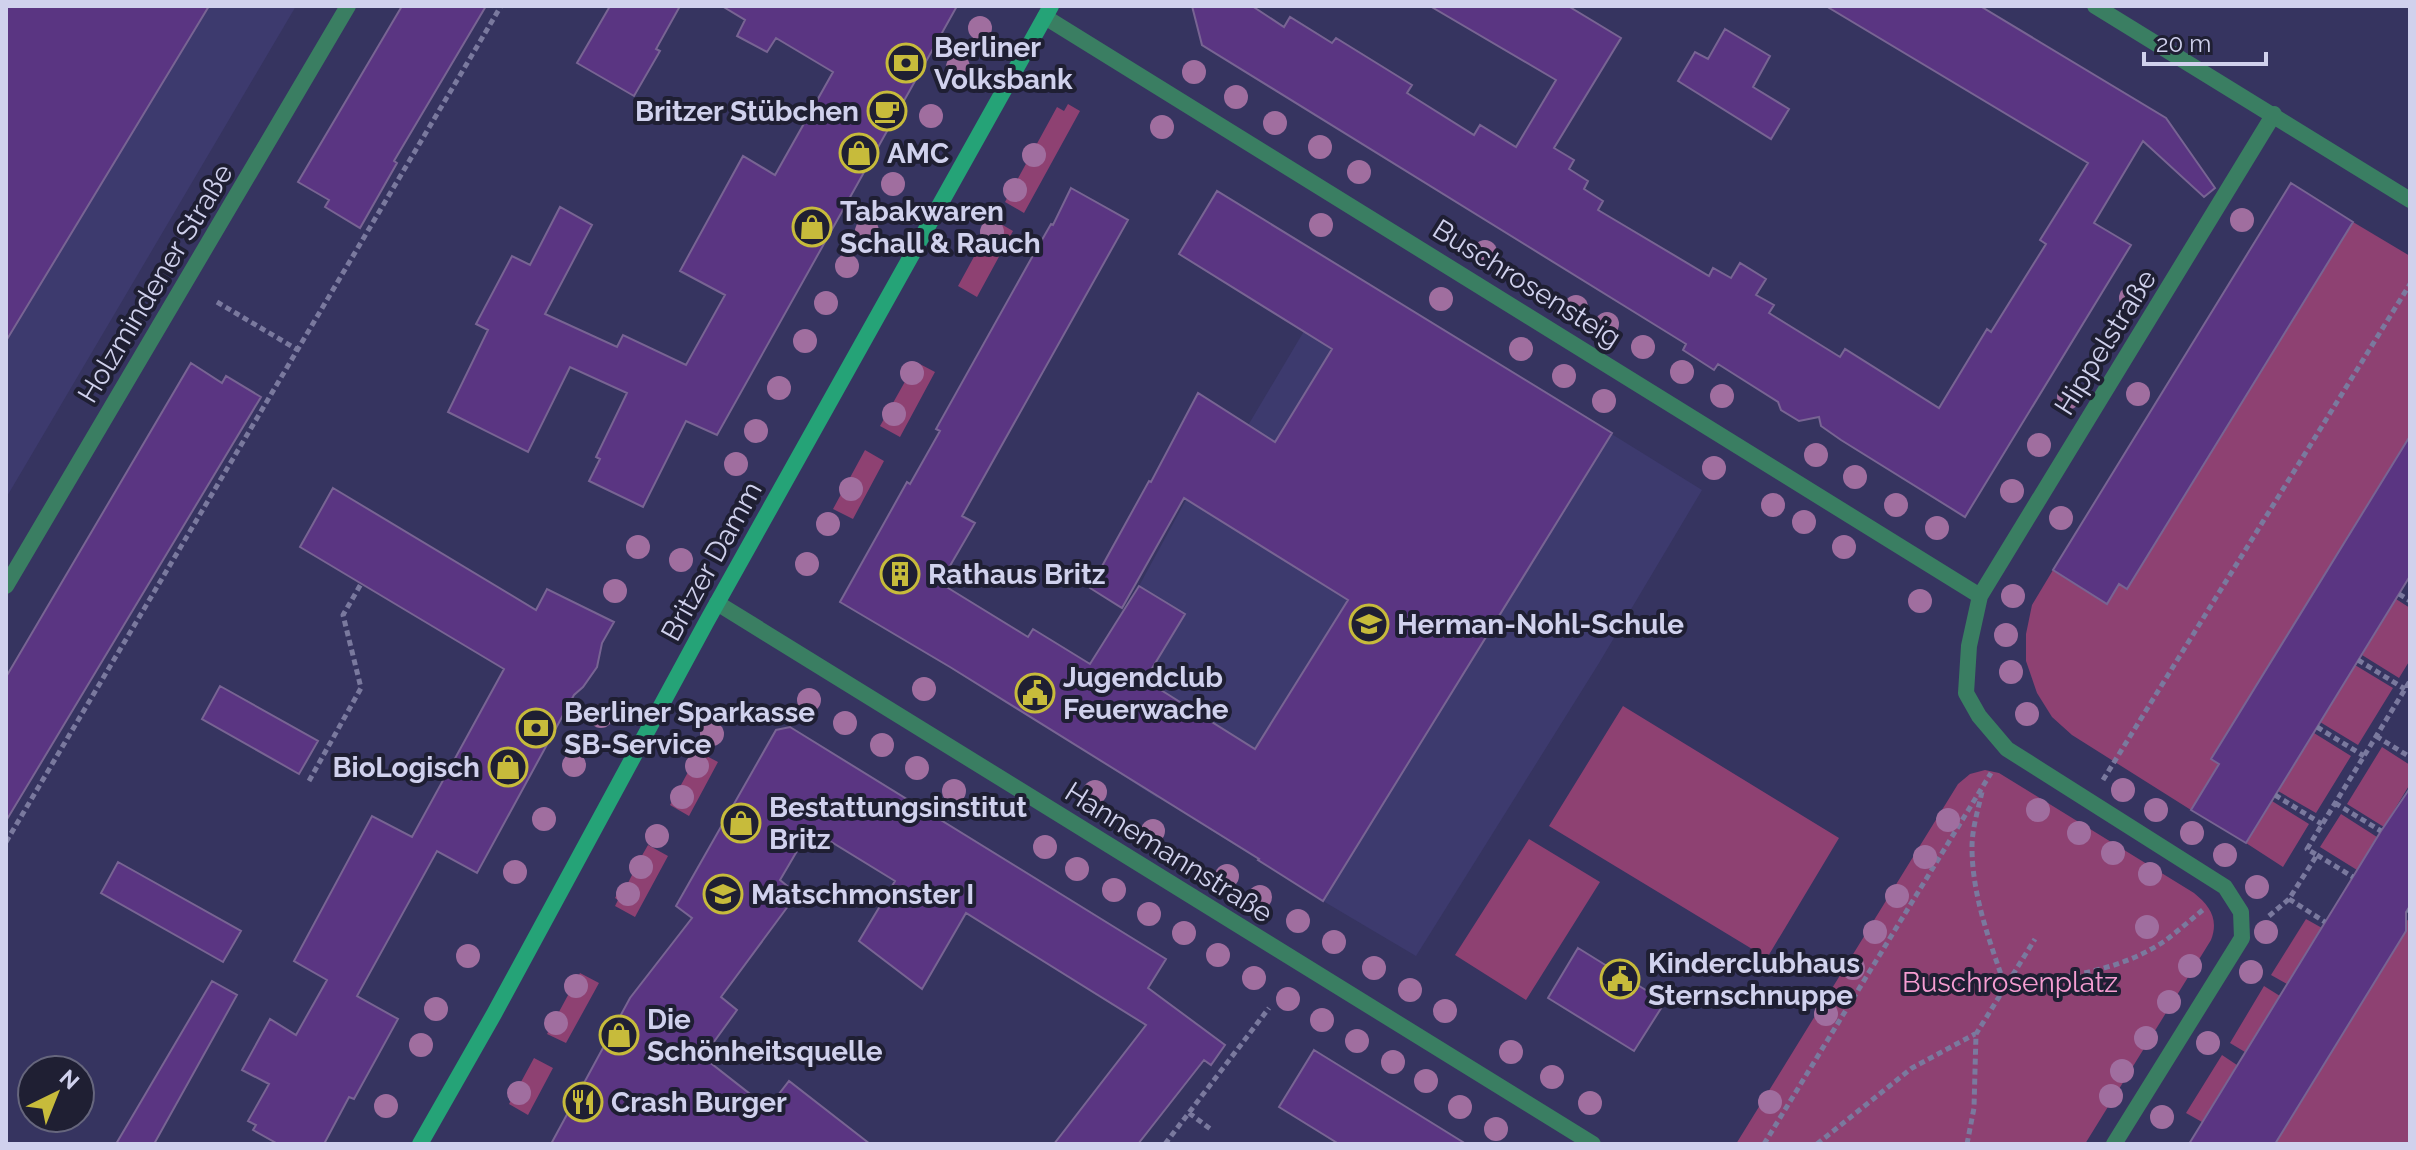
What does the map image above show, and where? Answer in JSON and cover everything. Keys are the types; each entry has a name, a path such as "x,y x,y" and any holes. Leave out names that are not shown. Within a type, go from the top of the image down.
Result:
{"main road":[{"name":"Britzer Damm","path":"420,1144 717,603 1048,11"}],"street":[{"name":"Holzmindener Straße","path":"6,586 348,6"},
{"path":"2095,6 2410,200"},
{"name":"Buschrosensteig","path":"1048,11 1980,596"},
{"name":"Hippelstraße","path":"1980,596 2274,114"},
{"path":"1980,596 1969,646 1966,693 1979,716 2007,749 2225,887 2241,912 2242,938 2114,1144"},
{"name":"Hannemannstraße","path":"717,603 1593,1144"}],"path":[{"path":"6,842 501,6"},
{"path":"2089,802 2410,284"},
{"path":"217,302 298,350"},
{"path":"309,781 361,688 343,615 361,584"},
{"path":"2399,594 2410,601"},
{"path":"2358,660 2405,689"},
{"path":"2353,877 2307,849 2410,681"},
{"path":"2317,727 2364,756"},
{"path":"2376,736 2410,757"},
{"path":"1764,1144 2007,749"},
{"path":"1983,787 1974,830 1974,873 1982,917 2005,986"},
{"path":"2275,795 2322,824"},
{"path":"2335,803 2381,831"},
{"path":"2242,938 2289,899 2317,855"},
{"path":"2005,986 2091,972 2139,954 2164,941 2225,887"},
{"path":"2289,899 2325,922"},
{"path":"1967,1144 1974,1108 1976,1034 2035,939"},
{"path":"1165,1144 1269,1008"},
{"path":"1817,1144 1912,1068 1976,1034"},
{"path":"1189,1113 1213,1131"}],"shaded area":[{"path":"6,6 296,6 6,498"},
{"name":"Herman-Nohl-Schule","path":"1342,267 1702,490 1599,663 1416,956 1087,752 1121,696 1090,665 1139,586 1210,456 1224,466"}],"green space":[{"path":"1068,104 1080,111 1024,213 1005,202 1057,107 1064,111"},
{"path":"994,220 1013,231 977,297 958,286"},
{"path":"2353,222 2410,256 2410,436 2211,759 2219,764 2191,810 2072,735 2052,717 2037,693 2026,661 2026,634 2032,605 2053,570 2106,604 2119,584 2127,589"},
{"path":"916,362 935,372 900,437 880,426"},
{"path":"865,450 884,461 853,519 833,509"},
{"path":"2396,599 2410,608 2410,660 2399,678 2362,655"},
{"path":"2355,665 2393,688 2358,745 2320,722"},
{"path":"1623,706 1839,838 1767,958 1549,826"},
{"path":"2314,733 2351,756 2316,813 2278,791"},
{"path":"2382,747 2410,765 2410,784 2384,827 2347,804"},
{"path":"699,752 718,762 689,816 670,805"},
{"name":"Buschrosenplatz","path":"1985,770 1999,773 2194,893 2209,908 2213,919 2211,940 2085,1144 1736,1144 1958,784 1970,774"},
{"path":"2272,801 2309,824 2283,867 2246,843"},
{"path":"2341,814 2377,837 2357,870 2320,847"},
{"path":"1529,839 1600,882 1526,1000 1455,955"},
{"path":"648,845 668,856 635,917 615,906 618,900 615,898 621,886 626,887 635,869 632,866 636,858 640,859"},
{"path":"2403,917 2410,922 2410,1144 2275,1144 2406,931 2407,923"},
{"path":"2306,919 2322,928 2287,984 2271,975"},
{"path":"580,973 599,983 566,1043 547,1034"},
{"path":"2264,986 2280,996 2245,1052 2230,1043"},
{"path":"2222,1055 2237,1065 2202,1122 2186,1113"},
{"path":"534,1058 553,1068 528,1115 509,1104"}],"building":[{"path":"6,6 209,6 6,341"},
{"path":"402,6 486,6 394,161 397,163 360,228 325,207 329,200 298,182"},
{"path":"610,6 680,6 656,49 660,51 634,96 577,63"},
{"path":"722,6 957,6 717,435 686,421 643,507 589,481 600,459 596,457 627,393 570,367 528,452 448,412 488,330 476,324 512,256 530,265 560,207 592,225 545,314 617,347 623,335 686,365 725,295 680,271 743,156 775,175 833,72 776,38 767,52 737,36 745,20"},
{"path":"1192,6 1252,6 1284,27 1290,17 1332,43 1336,38 1412,85 1407,93 1474,135 1480,125 1516,147 1556,80 1430,6 1568,6 1621,38 1554,148 1574,160 1569,169 1588,181 1584,189 1603,201 1598,210 1709,276 1713,268 1731,278 1740,263 1766,279 1756,295 1774,305 1769,313 1840,357 1845,349 1939,408 1987,329 1991,332 2046,244 2040,240 2088,163 1826,6 1980,6 2166,118 2215,188 2204,197 2143,141 2094,223 2131,245 1965,517 1841,440 1821,426 1819,417 1799,421 1781,410 1778,402 1718,364 1714,370 1683,350 1686,344 1202,45"},
{"path":"1725,29 1770,56 1753,87 1789,109 1771,139 1678,81 1695,52 1708,59"},
{"path":"2291,183 2353,222 2127,589 2119,584 2107,604 2053,570"},
{"name":"Herman-Nohl-Schule","path":"1071,188 1128,220 962,516 975,523 940,583 1028,637 1033,629 1090,664 1139,586 1185,614 1145,680 1255,749 1348,600 1184,498 1122,608 1090,588 1198,393 1275,442 1332,349 1179,254 1217,191 1612,433 1323,901 950,667 840,602 907,482 910,484 940,431 936,429"},
{"path":"191,363 222,383 226,376 261,397 6,821 6,677"},
{"path":"2410,436 2410,576 2246,843 2191,810 2219,764 2211,759"},
{"path":"333,488 536,610 547,589 614,622 602,643 597,667 574,695 477,873 437,851 357,996 398,1019 354,1099 349,1097 324,1144 278,1144 253,1130 256,1125 248,1121 269,1084 242,1070 270,1019 296,1035 327,980 294,961 372,816 412,837 504,669 300,547"},
{"path":"220,686 318,741 299,774 202,719"},
{"path":"790,727 1166,959 1148,988 1225,1045 1211,1065 1204,1060 1138,1144 1054,1144 1146,1025 966,913 922,989 859,941 895,881 810,829 780,880 797,894 721,997 737,1010 703,1057 768,1108 789,1081 870,1144 551,1144 630,998 692,918 676,906 776,730"},
{"path":"2410,788 2410,906 2406,912 2406,931 2275,1144 2189,1144 2381,831"},
{"path":"118,862 241,931 223,962 101,893"},
{"path":"1578,948 1665,1002 1634,1051 1548,998"},
{"path":"212,981 237,995 154,1144 116,1144"},
{"path":"1314,1050 1466,1144 1339,1144 1279,1107"}],"place":[{"name":"Berliner Volksbank","path":"906,63"},
{"name":"Britzer Stübchen","path":"887,111"},
{"name":"AMC","path":"859,153"},
{"name":"Tabakwaren Schall & Rauch","path":"812,227"},
{"name":"Rathaus Britz","path":"900,574"},
{"name":"Herman-Nohl-Schule","path":"1369,624"},
{"name":"Jugendclub Feuerwache","path":"1035,693"},
{"name":"Berliner Sparkasse SB-Service","path":"536,728"},
{"name":"BioLogisch","path":"508,767"},
{"name":"Bestattungsinstitut Britz","path":"741,823"},
{"name":"Matschmonster I","path":"723,894"},
{"name":"Kinderclubhaus Sternschnuppe","path":"1620,979"},
{"name":"Die Schönheitsquelle","path":"619,1035"},
{"name":"Crash Burger","path":"583,1102"}]}
